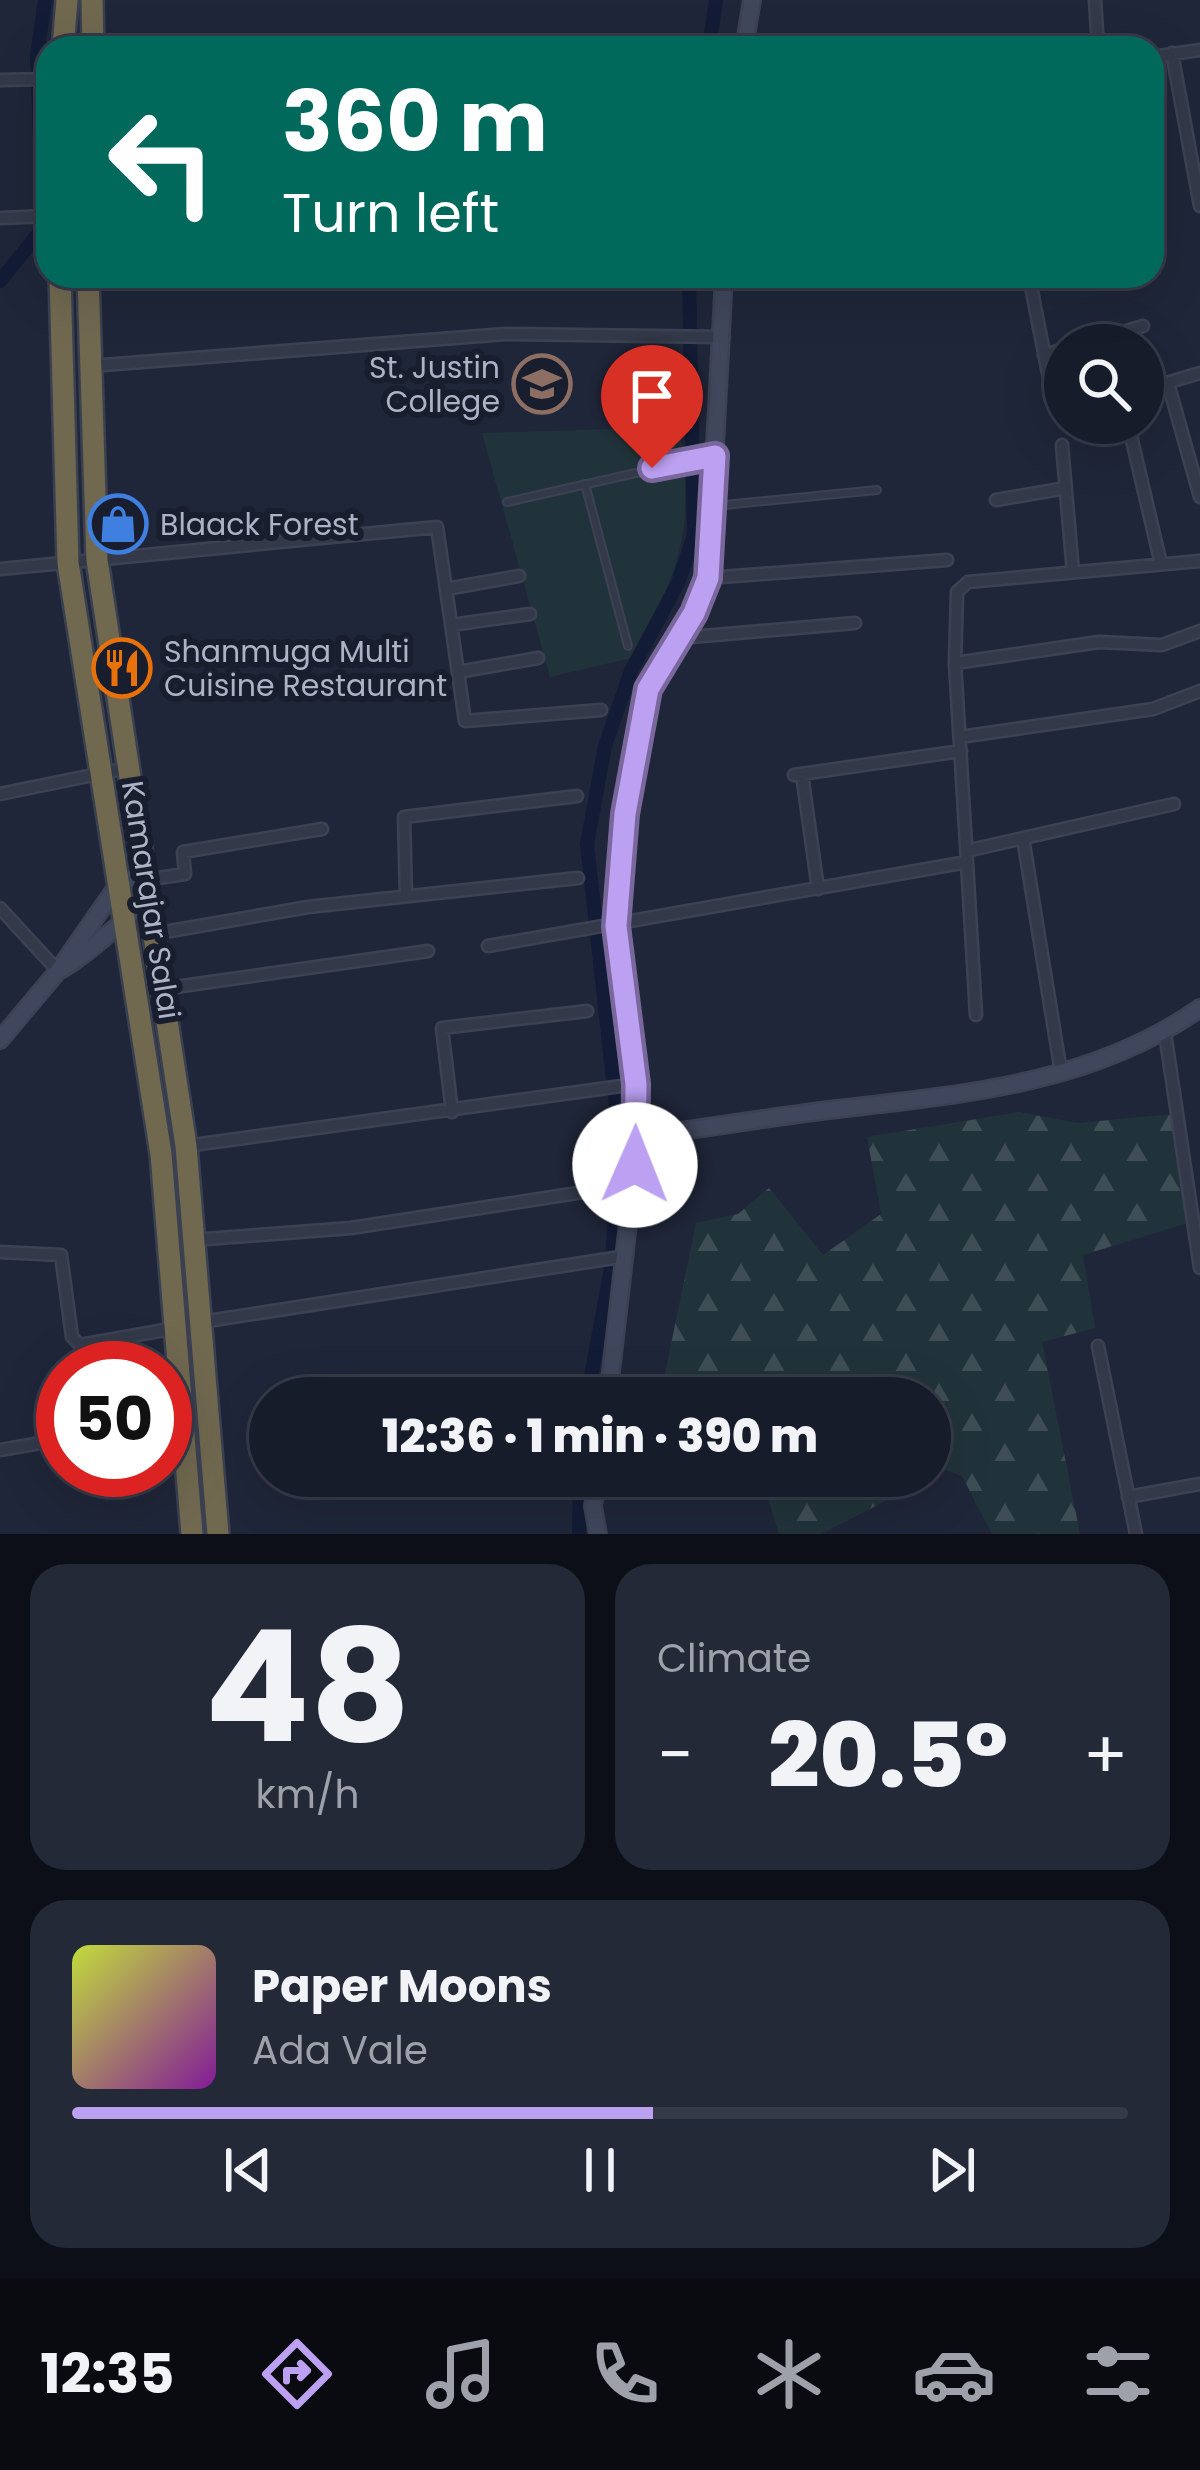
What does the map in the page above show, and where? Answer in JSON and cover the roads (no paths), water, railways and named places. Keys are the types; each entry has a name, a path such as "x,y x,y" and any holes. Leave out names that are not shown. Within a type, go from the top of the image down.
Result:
{"highway":[{"path":"65,36 67,0"},
{"path":"92,0 93,36"},
{"name":"Kamarajar Salai","path":"60,288 68,562 161,1154 176,1341"},
{"name":"Kamarajar Salai","path":"88,288 98,560 186,1146 218,1534"},
{"name":"Kamarajar Salai","path":"185,1497 191,1534"}],"main road":[{"path":"746,36 752,0"},
{"path":"596,1377 622,1190 638,1137 622,1084 601,927 648,689 680,638 708,578 714,506 707,457 724,337 724,288"},
{"path":"0,1040 58,970 120,882 146,884 126,920 100,935 76,963 58,970"},
{"path":"638,1137 960,1096 1061,1072 1165,1033 1200,1008"},
{"path":"594,1497 598,1534"}],"street":[{"path":"1094,0 1097,36"},
{"path":"1164,55 1200,50"},
{"path":"1172,53 1200,206"},
{"path":"0,80 36,79"},
{"path":"0,218 36,216"},
{"path":"1031,288 1044,355"},
{"path":"90,366 506,334 724,337"},
{"path":"1164,384 1200,374"},
{"path":"1168,383 1200,497"},
{"path":"1133,444 1161,564"},
{"path":"1062,445 1073,572"},
{"path":"996,500 1066,488"},
{"path":"0,569 436,527 465,722 601,710"},
{"path":"708,578 947,560"},
{"path":"976,1015 955,663 957,592 963,584 1200,561"},
{"path":"446,589 519,576"},
{"path":"451,625 530,614"},
{"path":"680,638 855,623"},
{"path":"955,663 1100,642 1162,645 1200,631"},
{"path":"458,672 538,658"},
{"path":"960,737 1153,709 1200,691"},
{"path":"818,889 798,774 961,751"},
{"path":"0,794 128,767"},
{"path":"406,896 404,817 577,796"},
{"path":"488,946 818,889 1174,804"},
{"path":"146,884 185,874 184,852 322,829"},
{"path":"1023,838 1061,1072"},
{"path":"126,920 153,934 406,896 578,878"},
{"path":"0,908 58,970"},
{"path":"161,989 428,951"},
{"path":"452,1112 442,1028 587,1011"},
{"path":"1165,1033 1200,1268"},
{"path":"186,1146 452,1112 622,1084"},
{"path":"1184,1157 1200,1154"},
{"path":"193,1240 351,1228 622,1190"},
{"path":"0,1252 61,1255 72,1337 80,1345 176,1328"},
{"path":"201,1322 615,1257"},
{"path":"1098,1346 1136,1534"},
{"path":"0,1450 36,1443"},
{"path":"1128,1497 1200,1484"},
{"path":"182,1534 191,1534"}],"lane":[{"path":"507,502 707,457"},
{"path":"585,484 628,646"},
{"path":"714,506 877,490"}],"waterway":[{"path":"40,36 45,0"},
{"path":"711,36 716,0"},
{"path":"0,281 36,237"},
{"path":"591,1377 612,1263 619,1134 587,844 605,746 631,671 678,583 694,535 689,288"},
{"path":"579,1534 580,1497"}],"place":[{"name":"St. Justin College","path":"542,384"},
{"name":"Blaack Forest","path":"118,524"},
{"name":"Shanmuga Multi Cuisine Restaurant","path":"122,668"}]}
